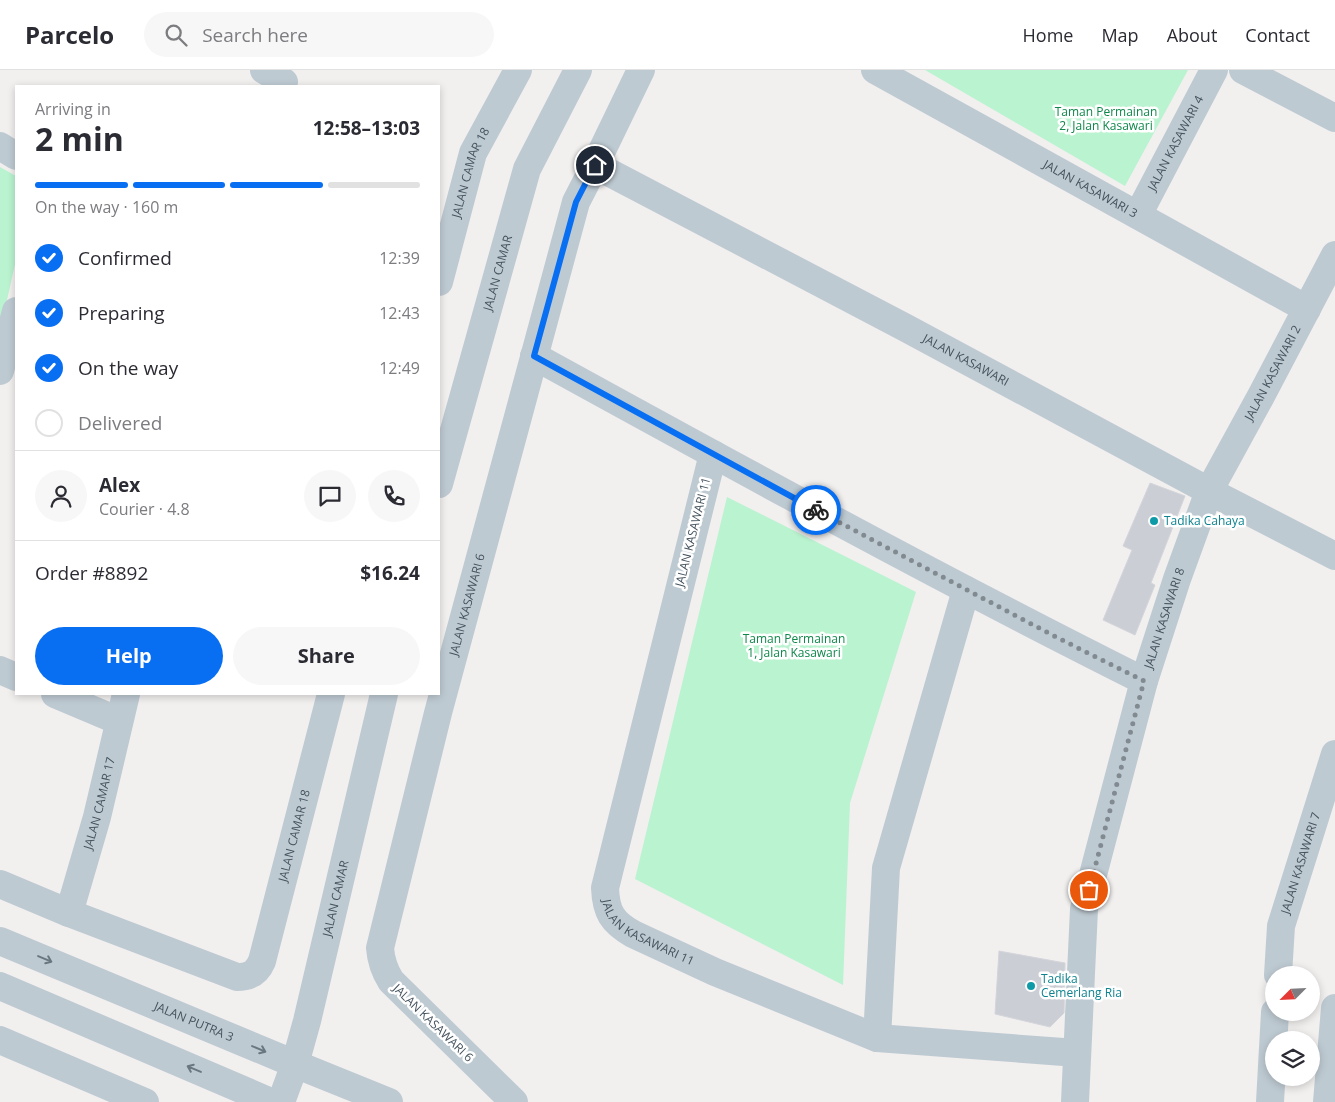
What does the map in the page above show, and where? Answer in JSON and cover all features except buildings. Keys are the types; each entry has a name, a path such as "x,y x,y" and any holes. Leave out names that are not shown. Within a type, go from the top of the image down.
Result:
{"street":[{"name":"JALAN CAMAR 18","path":"440,278 473,153 518,70"},
{"name":"JALAN CAMAR","path":"440,480 527,169 578,70"},
{"name":"JALAN KASAWARI 6","path":"514,1102 391,981 385,972 381,960 380,948 438,712 576,202 640,70"},
{"name":"JALAN KASAWARI 3","path":"875,70 1307,309"},
{"name":"JALAN KASAWARI 4","path":"1138,215 1214,70"},
{"path":"1243,70 1335,118"},
{"path":"0,146 15,155"},
{"name":"JALAN KASAWARI","path":"595,165 1335,556"},
{"name":"JALAN KASAWARI 2","path":"1209,491 1335,255"},
{"path":"0,371 15,315"},
{"path":"534,356 966,590 1144,681"},
{"name":"JALAN KASAWARI 11","path":"713,454 605,888 605,902 610,916 620,927 632,934 715,972 877,1038 1077,1053"},
{"name":"JALAN KASAWARI 8","path":"1075,1102 1084,909 1144,681 1177,579 1209,491"},
{"path":"877,1038 886,868 966,590"},
{"path":"0,670 15,677"},
{"path":"57,695 119,721"},
{"name":"JALAN CAMAR 17","path":"70,913 97,817 126,695"},
{"name":"JALAN CAMAR 18","path":"70,913 237,977 253,974 259,968 262,961 331,695"},
{"name":"JALAN CAMAR","path":"281,1102 295,1064 310,1011 384,695"},
{"name":"JALAN KASAWARI 7","path":"1279,966 1281,926 1335,754"},
{"path":"0,884 70,913"},
{"name":"JALAN PUTRA 3","path":"0,940 389,1102"},
{"path":"0,986 271,1102"},
{"path":"1328,1102 1335,1008"},
{"path":"1270,1102 1274,1021"},
{"path":"0,1040 145,1102"}],"green space":[{"name":"Taman Permainan 2, Jalan Kasawari","path":"925,70 1188,70 1125,186"},
{"path":"0,167 15,175 15,264 0,331"},
{"name":"Taman Permainan 1, Jalan Kasawari","path":"727,497 916,592 850,803 843,985 635,879"}],"way so far":[{"path":"816,510 1056,637 1144,681 1089,890"}],"place":[{"name":"Tadika Cahaya","path":"1154,521"},
{"name":"Tadika Cemerlang Ria","path":"1031,986"}],"route":[{"path":"595,165 576,202 534,356 816,510"}]}
